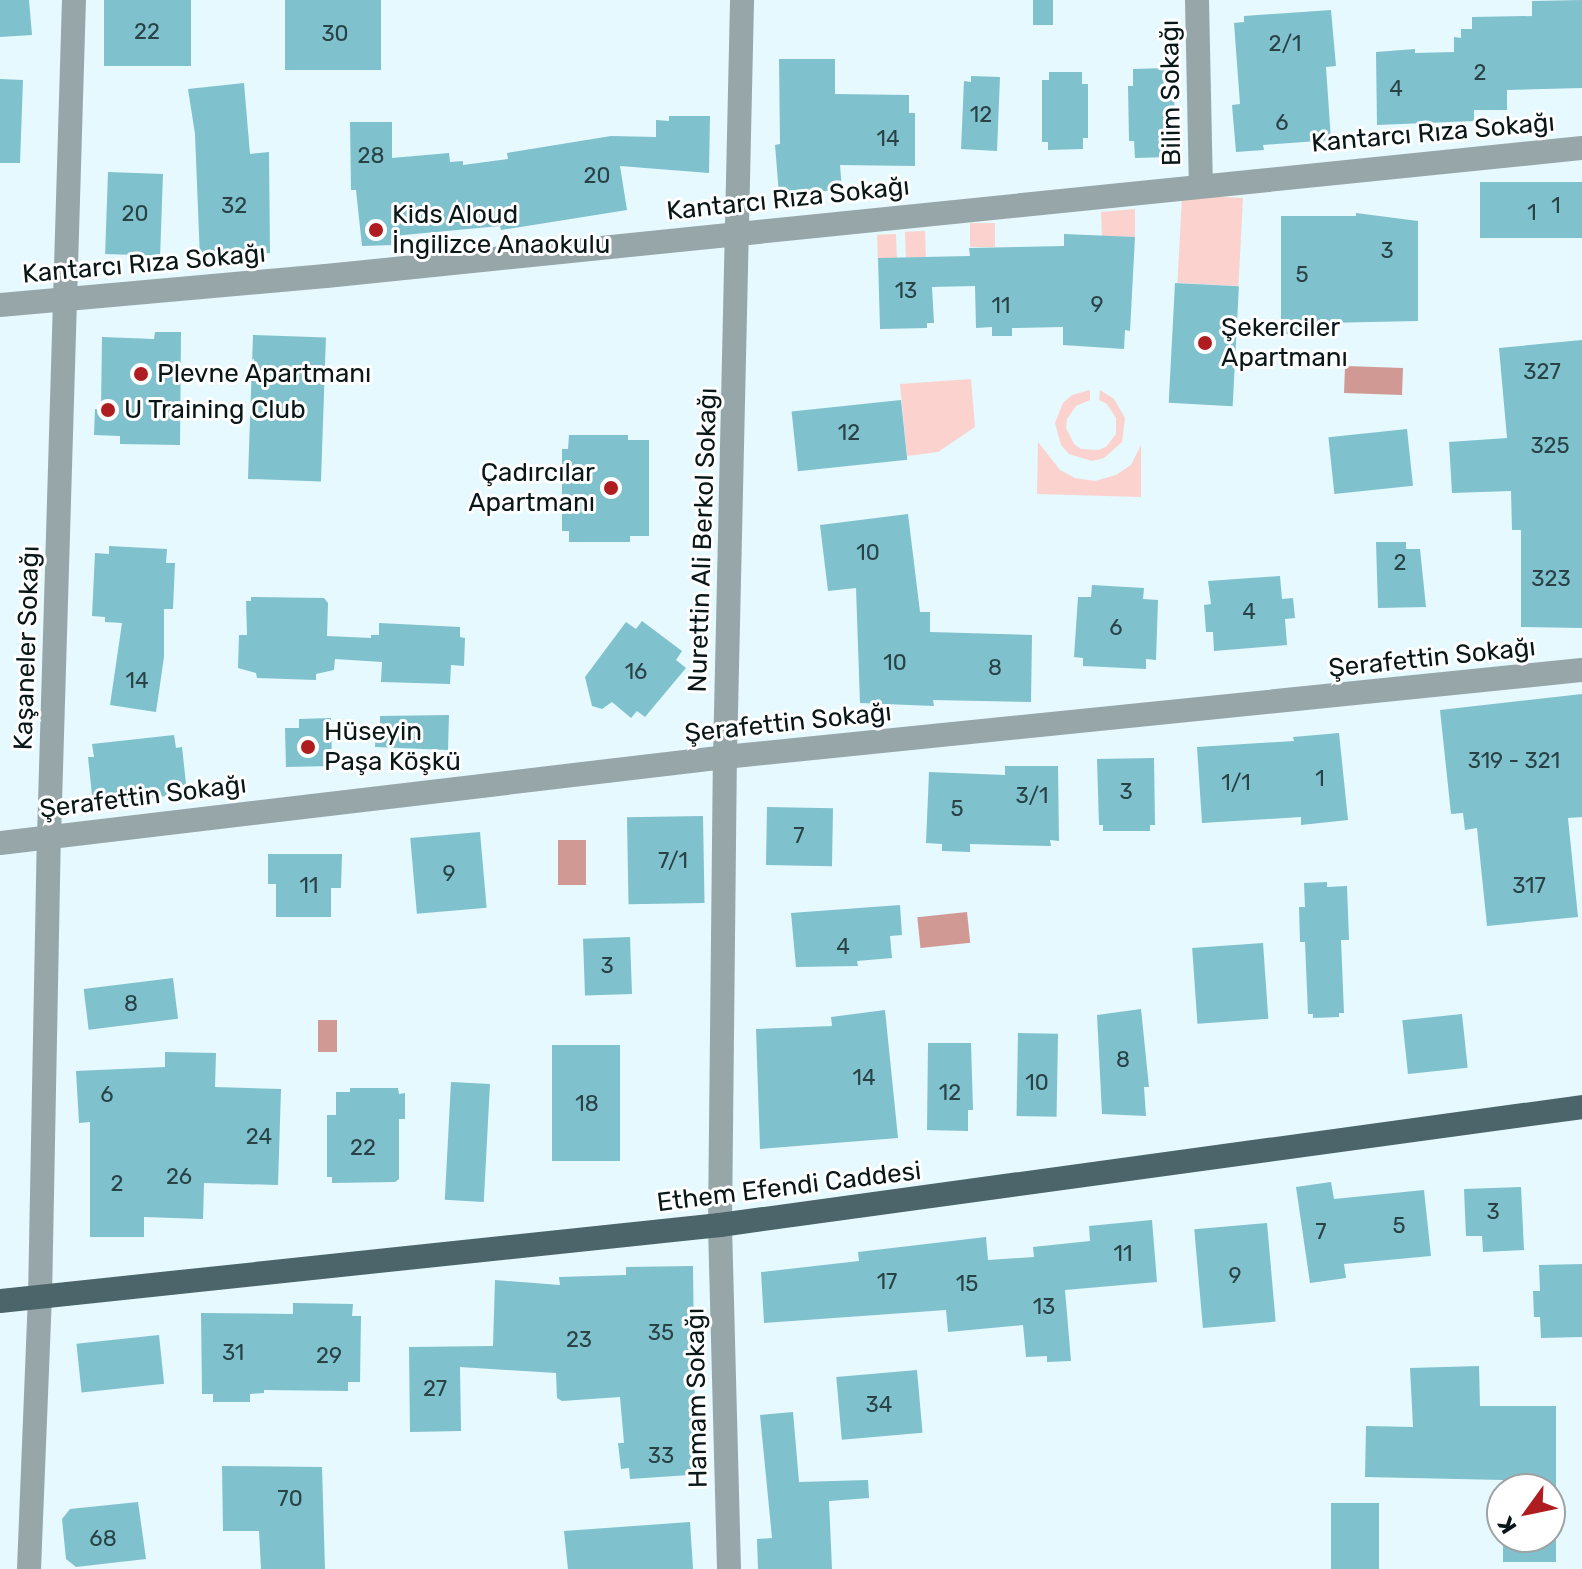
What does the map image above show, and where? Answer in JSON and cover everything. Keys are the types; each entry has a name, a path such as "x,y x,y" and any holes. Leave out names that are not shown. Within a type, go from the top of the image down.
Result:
{"main road":[{"name":"Ethem Efendi Caddesi","path":"0,1301 720,1225 1582,1107"}],"street":[{"name":"Kaşaneler Sokağı","path":"29,1569 40,1298 49,836 74,0"},
{"name":"Nurettin Ali Berkol Sokağı","path":"720,1225 725,757 742,0"},
{"name":"Bilim Sokağı","path":"1197,0 1201,184"},
{"name":"Kantarcı Rıza Sokağı","path":"0,305 326,276 739,231 1582,148"},
{"name":"Şerafettin Sokağı","path":"0,843 725,757 1582,670"},
{"name":"Hamam Sokağı","path":"720,1225 729,1569"}],"shaded area":[{"path":"1182,195 1243,198 1238,286 1177,283"},
{"path":"1135,209 1135,237 1102,236 1101,212"},
{"path":"970,223 995,223 995,247 970,247"},
{"path":"925,231 926,257 906,258 905,232"},
{"path":"896,234 897,258 878,259 877,235"},
{"path":"1345,366 1403,368 1402,395 1344,393"},
{"path":"971,379 975,427 938,452 907,456 900,384"},
{"path":"1090,390 1090,400 1076,406 1067,419 1066,428 1074,444 1081,449 1098,450 1106,447 1116,434 1116,418 1107,404 1099,400 1100,390 1114,399 1125,418 1122,442 1104,458 1092,461 1069,454 1061,445 1055,423 1063,403 1072,395"},
{"path":"1038,442 1060,470 1075,478 1095,481 1116,475 1131,465 1141,445 1141,497 1037,494"},
{"path":"558,840 586,840 586,885 558,885"},
{"path":"967,912 970,943 921,948 917,917"},
{"path":"318,1020 337,1020 337,1052 318,1052"}],"building":[{"path":"0,0 29,0 32,35 0,37"},
{"path":"104,0 191,0 191,66 104,66"},
{"path":"285,0 381,0 381,70 285,70"},
{"path":"1033,0 1053,0 1053,25 1033,25"},
{"path":"1582,0 1582,88 1507,90 1507,110 1474,110 1474,121 1377,125 1376,52 1415,49 1415,53 1454,52 1454,37 1461,38 1461,29 1472,29 1472,17 1532,16 1532,1"},
{"path":"1331,10 1336,66 1326,67 1331,140 1263,145 1264,150 1236,152 1232,105 1240,104 1234,23 1244,22 1244,16"},
{"path":"779,59 835,59 835,94 909,95 909,113 915,113 915,166 840,165 842,190 779,194 775,145 780,144"},
{"path":"1167,68 1168,82 1174,82 1175,146 1170,147 1170,157 1135,158 1134,141 1129,141 1128,86 1133,86 1133,69"},
{"path":"1049,72 1082,72 1082,84 1088,84 1088,138 1083,138 1083,149 1048,150 1048,142 1042,142 1042,80 1049,80"},
{"path":"971,76 1000,77 997,151 961,149 964,81 971,82"},
{"path":"0,79 23,80 20,163 0,163"},
{"path":"244,83 250,154 269,152 270,253 200,259 195,134 188,89"},
{"path":"669,116 710,116 709,173 620,166 627,210 501,230 500,226 393,236 394,245 362,246 356,190 351,190 350,122 392,122 392,158 449,153 450,162 463,161 463,165 508,159 507,153 611,136 656,137 656,120 669,121"},
{"path":"108,172 163,174 160,256 105,254"},
{"path":"1480,182 1582,182 1582,238 1480,238"},
{"path":"1356,213 1418,221 1418,321 1323,323 1323,334 1281,334 1281,216 1356,216"},
{"path":"1064,234 1135,237 1130,331 1125,330 1124,349 1063,345 1063,327 1012,328 1012,336 992,336 992,327 976,328 975,286 932,287 934,323 927,323 927,328 880,329 878,258 970,256 969,248 1064,246"},
{"name":"Şekerciler Apartmanı","path":"1175,283 1239,286 1233,406 1169,403"},
{"name":"Plevne Apartmanı","path":"155,332 181,332 180,445 120,444 120,436 94,435 95,409 101,410 102,337 154,339"},
{"path":"253,335 326,338 321,481 248,479"},
{"path":"1582,340 1582,628 1521,627 1521,530 1512,530 1511,491 1452,493 1449,442 1507,438 1499,348"},
{"path":"901,400 907,460 798,471 792,411"},
{"path":"1407,429 1413,486 1334,494 1328,437"},
{"name":"Çadırcılar Apartmanı","path":"569,435 628,435 628,440 649,440 649,536 630,536 630,542 569,542 569,531 562,531 562,449 568,449"},
{"path":"908,514 920,612 930,612 930,632 1032,635 1031,702 933,700 934,706 860,703 856,588 828,591 820,525"},
{"path":"1376,542 1406,542 1406,549 1420,549 1426,607 1378,608"},
{"path":"109,546 167,549 166,563 175,563 173,609 164,609 164,657 156,712 110,705 122,623 105,622 105,617 92,616 95,553 109,554"},
{"path":"1280,576 1282,599 1293,598 1295,618 1285,619 1287,645 1214,651 1213,632 1206,632 1204,605 1211,604 1208,581"},
{"path":"1092,585 1144,588 1143,599 1158,600 1156,660 1146,659 1146,669 1083,666 1083,658 1074,657 1078,597 1091,597"},
{"path":"251,597 324,598 328,603 327,636 371,638 371,635 379,635 379,623 460,627 460,637 465,638 464,666 451,665 450,684 381,682 382,662 335,659 334,670 316,674 316,680 257,678 256,673 238,668 239,635 247,635 246,601 251,601"},
{"path":"642,621 682,651 676,660 686,668 645,717 637,711 631,718 612,702 602,709 592,706 585,677 626,622 636,629"},
{"path":"1582,694 1582,817 1568,818 1578,917 1487,926 1477,828 1465,830 1463,813 1451,814 1440,710"},
{"path":"449,715 448,750 375,747 376,723 380,723 380,716"},
{"name":"Hüseyin Paşa Köşkü","path":"331,718 332,766 286,767 285,728 299,728 299,719"},
{"path":"1339,733 1348,820 1301,825 1301,817 1202,823 1197,747 1294,741 1293,737"},
{"path":"174,735 176,748 182,747 186,784 176,795 103,803 92,795 88,757 94,757 92,744"},
{"path":"1154,758 1155,825 1150,825 1150,831 1103,831 1103,825 1099,825 1097,759"},
{"path":"1005,766 1058,766 1059,841 1050,840 1051,846 970,844 970,852 942,851 942,844 926,843 929,772 1005,775"},
{"path":"767,807 833,808 832,866 766,865"},
{"path":"703,816 705,903 629,904 627,817"},
{"path":"480,832 487,908 417,914 410,838"},
{"path":"268,854 342,854 341,888 331,888 331,917 276,917 276,884 268,884"},
{"path":"1327,882 1327,887 1347,886 1349,940 1341,940 1344,1013 1339,1013 1339,1017 1313,1018 1313,1014 1308,1014 1305,942 1300,942 1299,907 1305,907 1304,883"},
{"path":"900,905 902,935 890,936 892,958 857,961 858,966 796,967 791,913"},
{"path":"630,937 632,994 585,996 583,939"},
{"path":"1263,943 1268,1019 1197,1024 1192,948"},
{"path":"173,978 178,1019 89,1030 84,989"},
{"path":"1141,1009 1149,1087 1144,1087 1146,1116 1102,1114 1097,1015"},
{"path":"885,1010 898,1138 760,1149 756,1029 832,1026 831,1017"},
{"path":"1462,1014 1468,1068 1408,1074 1402,1020"},
{"path":"1018,1033 1058,1034 1057,1117 1017,1116"},
{"path":"928,1043 971,1043 973,1110 968,1110 968,1131 927,1130"},
{"path":"552,1045 620,1045 620,1161 552,1161"},
{"path":"165,1052 216,1053 215,1087 281,1089 278,1185 204,1183 203,1219 144,1217 144,1237 90,1237 90,1122 79,1123 76,1071 165,1067"},
{"path":"451,1082 490,1084 484,1202 445,1200"},
{"path":"350,1088 398,1088 399,1094 405,1093 405,1119 399,1119 399,1179 395,1182 332,1183 332,1177 327,1177 327,1115 336,1115 336,1092 350,1092"},
{"path":"1331,1182 1334,1199 1424,1190 1431,1256 1344,1264 1346,1278 1310,1283 1296,1187"},
{"path":"1521,1187 1524,1250 1483,1252 1482,1236 1466,1236 1464,1189"},
{"path":"1152,1220 1157,1282 1065,1290 1071,1361 1047,1362 1047,1356 1026,1357 1023,1325 948,1332 946,1310 764,1323 761,1272 859,1261 858,1252 986,1237 988,1260 1034,1257 1033,1247 1090,1241 1089,1226"},
{"path":"1267,1223 1276,1322 1203,1328 1194,1229"},
{"path":"1582,1264 1582,1337 1541,1338 1540,1317 1534,1317 1533,1291 1540,1291 1539,1265"},
{"path":"693,1266 695,1425 701,1425 704,1474 630,1479 629,1468 621,1469 618,1443 624,1443 620,1397 562,1401 557,1398 556,1373 460,1367 461,1431 410,1432 409,1347 493,1346 495,1280 560,1285 559,1277 626,1275 626,1267"},
{"path":"293,1303 353,1304 352,1316 361,1316 360,1382 348,1382 348,1391 264,1390 264,1393 250,1394 250,1402 213,1402 213,1394 202,1394 201,1313 293,1314"},
{"path":"159,1335 164,1384 82,1392 76,1344"},
{"path":"1479,1366 1480,1406 1556,1406 1556,1473 1486,1473 1486,1480 1365,1477 1366,1426 1413,1427 1410,1368"},
{"path":"917,1370 922,1433 842,1440 836,1377"},
{"path":"793,1412 799,1482 868,1480 869,1498 829,1501 832,1569 758,1569 757,1539 772,1538 760,1415"},
{"path":"222,1466 322,1467 325,1569 261,1569 259,1531 223,1531"},
{"path":"138,1502 146,1559 76,1567 66,1559 62,1519 70,1509"},
{"path":"1331,1503 1379,1503 1379,1569 1331,1569"},
{"path":"690,1522 693,1569 568,1569 564,1531"},
{"path":"1503,1553 1556,1553 1556,1562 1503,1562"}],"place":[{"name":"Kids Aloud İngilizce Anaokulu","path":"376,230"},
{"name":"Şekerciler Apartmanı","path":"1205,343"},
{"name":"Plevne Apartmanı","path":"141,374"},
{"name":"U Training Club","path":"108,410"},
{"name":"Çadırcılar Apartmanı","path":"611,488"},
{"name":"Hüseyin Paşa Köşkü","path":"308,747"}]}
